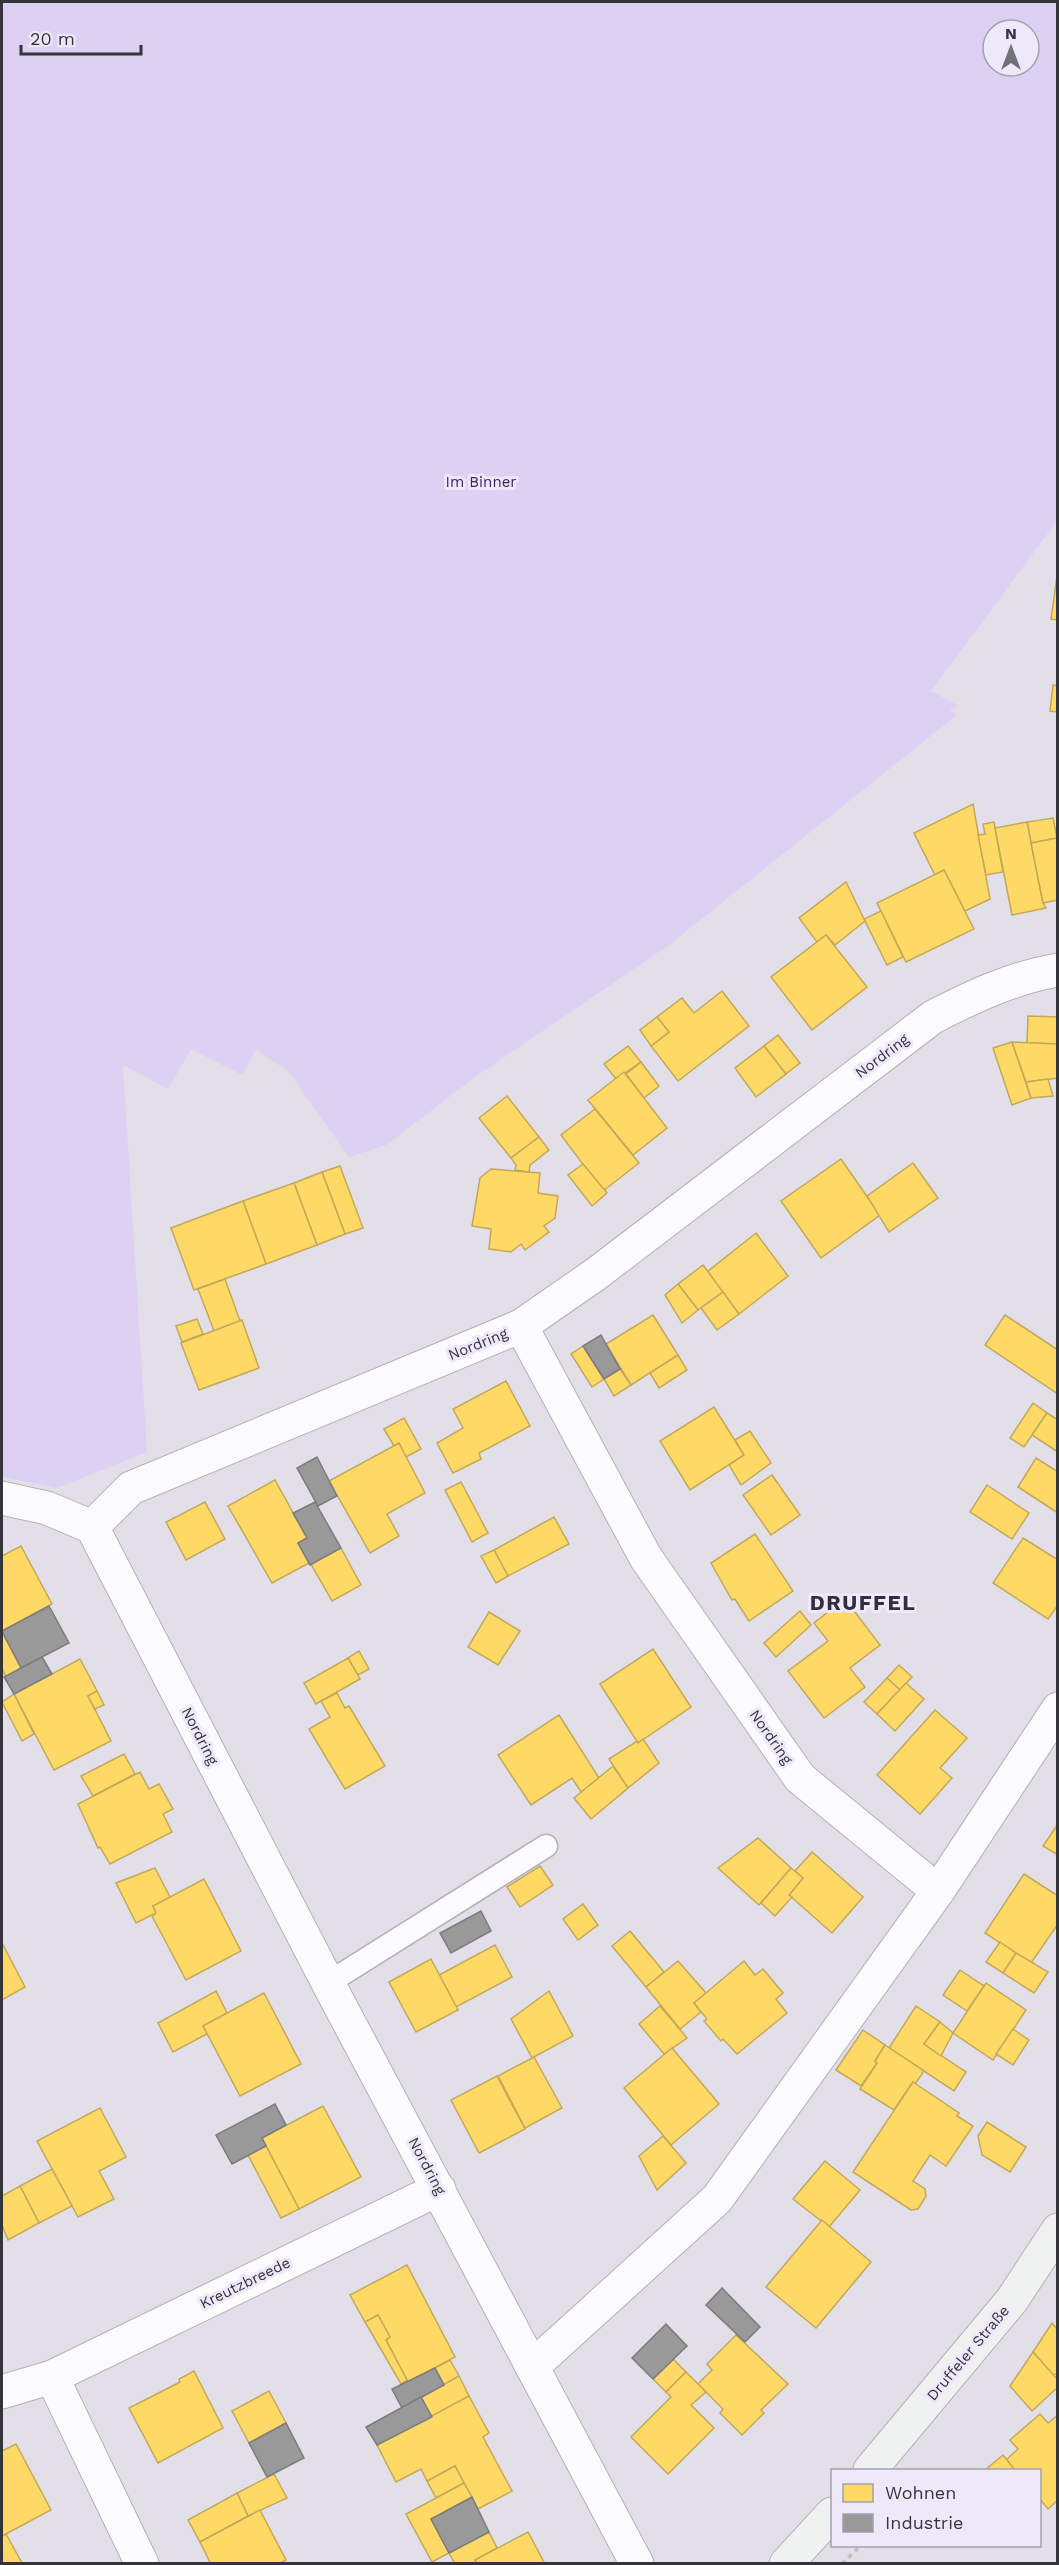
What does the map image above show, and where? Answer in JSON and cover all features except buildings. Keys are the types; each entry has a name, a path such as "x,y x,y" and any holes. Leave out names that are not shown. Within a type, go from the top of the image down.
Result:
{"street":[{"name":"Nordring","path":"637,2564 328,1983 92,1527 131,1488 521,1326 596,1274 933,1017 995,987 1026,975 1058,970"},
{"name":"Nordring","path":"521,1326 646,1558 800,1778 938,1891"},
{"path":"2,1498 47,1508 92,1527"},
{"path":"532,2367 717,2199 938,1891 1058,1709"},
{"name":"Kreutzbreede","path":"2,2392 52,2377 439,2189"},
{"name":"Druffeler Straße","path":"871,2469 1012,2300 1058,2230"},
{"path":"52,2377 142,2564"},
{"path":"786,2564 831,2515"}],"lane":[{"path":"328,1983 546,1846"}],"path":[{"path":"842,2564 859,2547"}],"green space":[{"name":"Im Binner","path":"2,2 1058,2 1057,521 931,691 957,705 950,711 957,715 669,945 478,1075 386,1145 349,1157 288,1071 256,1050 242,1075 191,1049 168,1089 123,1065 147,1452 57,1488 2,1477"}],"district":[{"name":"DRUFFEL","path":"863,1602"}]}
